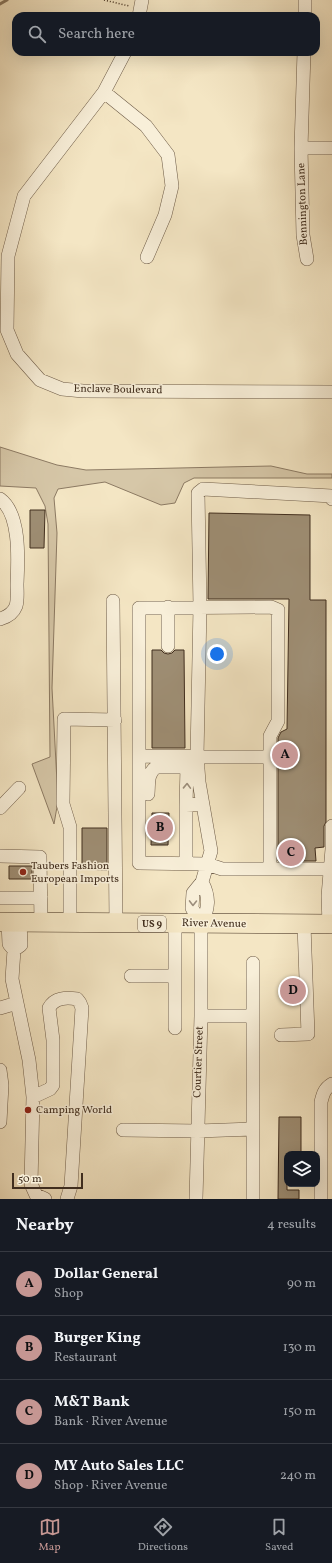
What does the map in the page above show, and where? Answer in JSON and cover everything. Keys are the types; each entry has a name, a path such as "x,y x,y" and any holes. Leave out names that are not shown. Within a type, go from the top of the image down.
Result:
{"highway":[{"name":"River Avenue","path":"9,922 116,924 330,924"}],"street":[{"path":"305,0 305,12"},
{"name":"Enclave Boulevard","path":"123,56 104,92 24,196 8,256 6,330 17,354 40,380 62,388 83,392 332,392"},
{"name":"Bennington Lane","path":"304,56 301,148 303,236 307,259"},
{"path":"104,92 146,126 168,155 172,186 165,215 146,257"},
{"name":"Bennington Lane","path":"301,148 332,148"},
{"path":"186,863 186,805 194,763 200,607 198,493 203,489 332,496 332,499"},
{"path":"0,499 5,502 12,516 18,540 17,604 10,615 0,619"},
{"path":"114,601 116,924"},
{"path":"168,607 168,646"},
{"path":"270,869 270,736 278,721 278,610 270,607 139,608 139,863 207,864 222,869 270,869 329,868"},
{"path":"70,923 70,827 63,804 64,719 115,720"},
{"path":"140,756 194,763"},
{"path":"148,863 149,777 156,767 270,756"},
{"path":"194,763 211,851 202,882 193,893 192,908 201,924"},
{"path":"0,808 19,788"},
{"path":"186,805 202,804"},
{"path":"330,924 328,896 329,868 332,849 332,826"},
{"path":"0,856 40,857 41,922"},
{"path":"0,898 40,898"},
{"path":"9,922 20,945 14,950 12,979 29,1060 33,1097 31,1184 36,1195 45,1199"},
{"path":"175,924 175,1028"},
{"name":"Courtier Street","path":"196,1199 201,1016 201,924"},
{"path":"281,1035 308,1034 304,925"},
{"path":"253,963 253,1199"},
{"path":"131,976 175,976"},
{"path":"33,1097 50,1089 53,1085 53,1040 49,1008 54,1001 57,1000 77,999 82,1008 71,1186 67,1199"},
{"path":"0,1008 17,1003"},
{"path":"201,1016 253,1016"},
{"path":"0,1070 2,1084 0,1122"},
{"path":"321,1199 322,1102 325,1089 332,1084"},
{"path":"123,1130 198,1131 253,1129"}],"path":[{"path":"104,0 141,8"}],"shaded area":[{"path":"0,447 57,465 86,470 271,466 307,474 332,474 332,478 194,478 184,483 175,503 161,505 105,482 58,489 54,498 57,533 52,688 58,801 54,824 32,764 50,757 48,524 45,506 36,488 0,486"}],"building":[{"path":"30,510 45,510 44,548 30,548"},
{"path":"209,513 310,515 310,600 326,600 326,822 324,826 324,847 315,848 316,861 278,861 278,738 281,732 287,729 289,599 208,599"},
{"path":"152,650 161,650 168,654 175,650 184,650 185,748 152,748"},
{"path":"152,813 169,813 168,845 151,845"},
{"path":"82,828 107,828 107,870 82,869"},
{"name":"Taubers Fashion European Imports","path":"9,866 32,866 32,879 9,879"},
{"path":"287,986 298,986 299,997 286,996"},
{"path":"279,1117 301,1117 301,1151 284,1151 284,1187 287,1187 287,1190 299,1190 299,1199 278,1199"}],"waterway":[{"path":"0,4 7,0"}],"place":[{"name":"Dollar General","path":"285,755"},
{"name":"Burger King","path":"160,828"},
{"name":"M&T Bank","path":"291,853"},
{"name":"Taubers Fashion European Imports","path":"23,872"},
{"name":"MY Auto Sales LLC","path":"293,991"},
{"name":"Camping World","path":"28,1110"}]}
